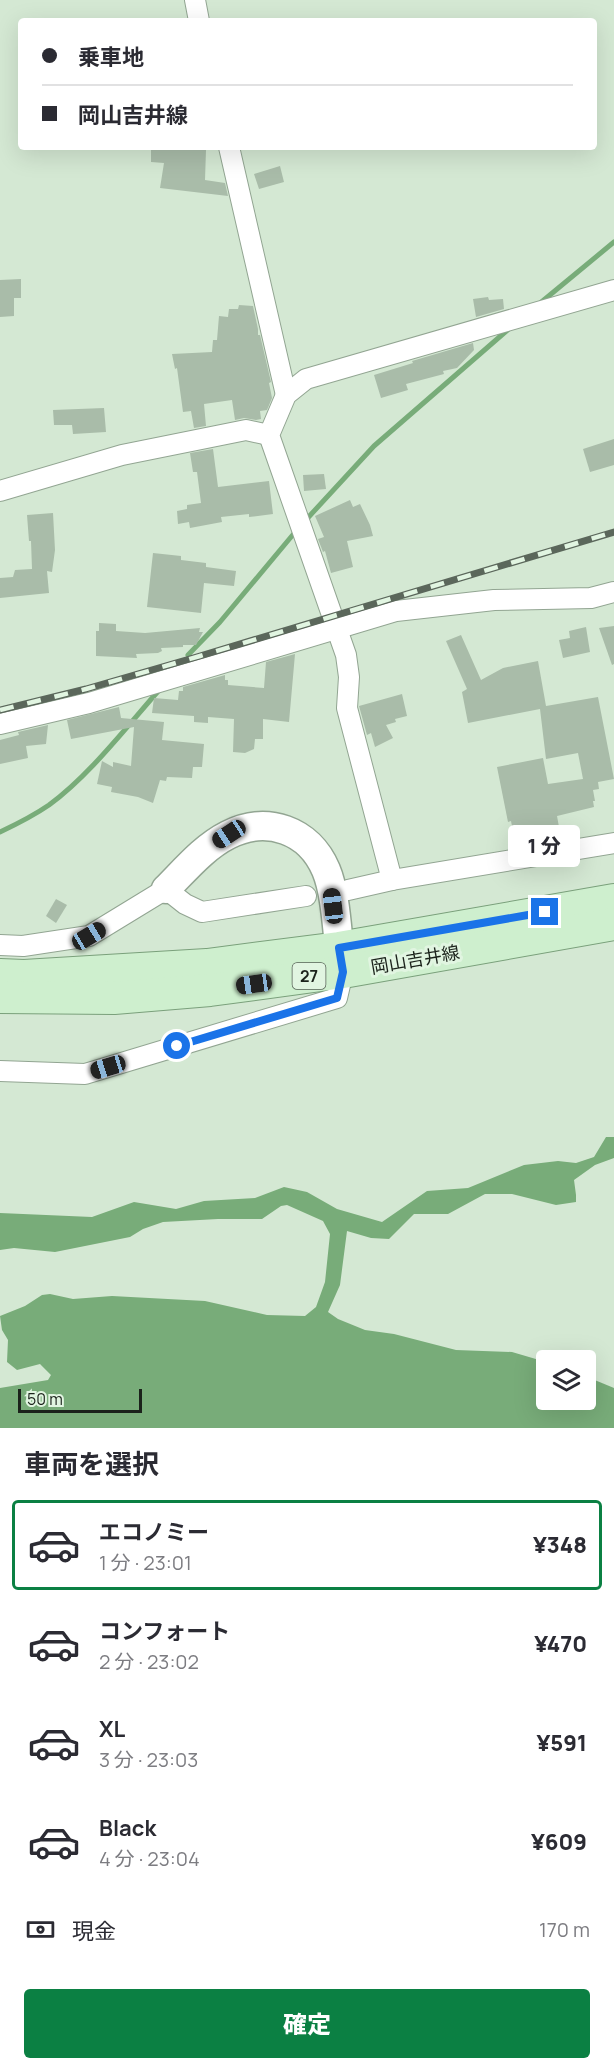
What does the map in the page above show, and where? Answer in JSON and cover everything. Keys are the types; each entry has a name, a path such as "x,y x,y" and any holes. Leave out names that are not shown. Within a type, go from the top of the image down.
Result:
{"main road":[{"name":"岡山吉井線","path":"0,997 114,998 210,990 614,900"},
{"name":"岡山吉井線","path":"0,975 24,976 341,960 614,924"}],"street":[{"path":"195,0 199,18"},
{"path":"230,150 286,395"},
{"path":"392,880 347,708 349,677 346,655 269,435 286,395 306,379 614,290"},
{"path":"0,491 122,455 246,430 269,435"},
{"path":"0,724 89,703 396,611 494,600 591,598 614,592"},
{"path":"0,945 23,946 89,936 166,889 200,856 229,834 253,827 278,828 296,833 310,844 326,870 331,884 341,960 337,998 85,1074 0,1071"},
{"path":"348,890 392,880 614,843"},
{"path":"166,889 185,904 202,912 306,896"}],"shaded area":[{"path":"606,1137 614,1137 614,1158 595,1165 574,1180 576,1202 556,1205 512,1194 485,1194 448,1214 414,1214 389,1239 371,1238 347,1231 340,1285 328,1312 338,1319 365,1330 394,1334 456,1350 512,1352 536,1359 536,1410 596,1410 596,1381 614,1388 614,1428 0,1428 0,1388 48,1380 51,1375 40,1364 17,1370 7,1362 8,1340 2,1330 0,1316 25,1306 42,1295 50,1294 73,1299 112,1296 205,1301 267,1315 305,1316 316,1307 325,1282 330,1234 323,1221 287,1205 281,1206 262,1219 163,1222 143,1229 130,1237 55,1252 14,1248 0,1250 0,1213 92,1217 134,1202 176,1209 204,1201 255,1198 284,1187 307,1192 337,1209 382,1222 427,1191 468,1188 524,1165 558,1161 576,1163 594,1157"}],"building":[{"path":"151,150 206,150 205,180 225,183 228,196 160,188 164,163 151,162"},
{"path":"280,166 284,182 259,189 254,174"},
{"path":"21,279 21,298 14,298 14,316 0,317 0,280"},
{"path":"488,297 489,300 503,299 504,309 476,317 473,299"},
{"path":"239,305 253,306 258,335 260,335 271,382 269,383 272,398 267,410 260,411 261,419 256,420 244,418 235,420 232,400 204,404 206,426 194,428 191,411 183,412 177,368 175,369 172,354 212,352 213,340 217,340 219,316 228,317 229,309 238,309"},
{"path":"473,343 474,350 457,368 443,371 444,374 406,384 408,390 381,398 374,375"},
{"path":"104,408 106,432 73,434 72,425 54,425 53,410"},
{"path":"614,439 614,465 590,472 583,449"},
{"path":"213,449 218,487 269,481 273,514 221,517 222,522 190,528 189,522 178,524 177,511 187,509 187,505 201,503 197,472 193,472 190,453"},
{"path":"324,474 326,489 304,491 303,475"},
{"path":"350,500 353,507 360,504 373,536 347,541 353,567 331,573 325,551 323,552 318,539 324,537 315,516"},
{"path":"53,513 55,550 52,572 47,571 49,593 0,598 0,578 13,577 15,570 32,569 27,515"},
{"path":"153,553 181,556 181,560 206,563 206,567 236,571 234,586 204,583 201,613 147,607"},
{"path":"99,623 116,624 116,631 145,633 200,628 199,632 203,632 196,645 161,648 162,651 158,653 136,654 137,658 96,656 96,631 99,631"},
{"path":"614,626 614,664 612,665 599,628"},
{"path":"586,627 590,652 563,658 559,640 570,638 569,631"},
{"path":"461,635 481,680 503,668 538,661 546,706 598,697 614,779 598,782 599,789 593,790 594,807 557,816 561,838 546,841 544,831 514,837 511,821 508,822 497,767 543,758 548,784 583,779 578,753 546,759 540,709 468,723 462,692 467,689 446,641"},
{"path":"295,654 289,722 263,719 263,739 255,739 254,749 245,753 233,752 234,719 208,717 208,723 194,722 194,716 152,713 154,698 178,700 179,691 183,691 183,687 225,675 228,685 264,688 266,662"},
{"path":"402,694 407,716 395,719 396,722 386,725 393,738 375,747 371,733 367,735 359,706"},
{"path":"119,707 121,718 164,722 162,740 204,744 202,767 193,767 192,778 167,777 166,781 160,780 153,803 138,797 111,792 112,787 97,784 102,761 113,767 113,762 131,766 134,727 71,739 67,720"},
{"path":"48,725 46,744 26,746 28,758 0,764 0,740 19,735 18,732"},
{"path":"56,899 67,905 56,923 46,916"}],"waterway":[{"path":"539,304 614,242"},
{"path":"304,522 374,446 511,327"},
{"path":"188,655 220,622 296,531"},
{"path":"0,832 37,813 64,793 108,750 161,688"}],"railway":[{"path":"0,710 86,689 200,656 614,532"}],"route":[{"path":"177,1046 337,998 343,972 339,948 545,912"}]}
